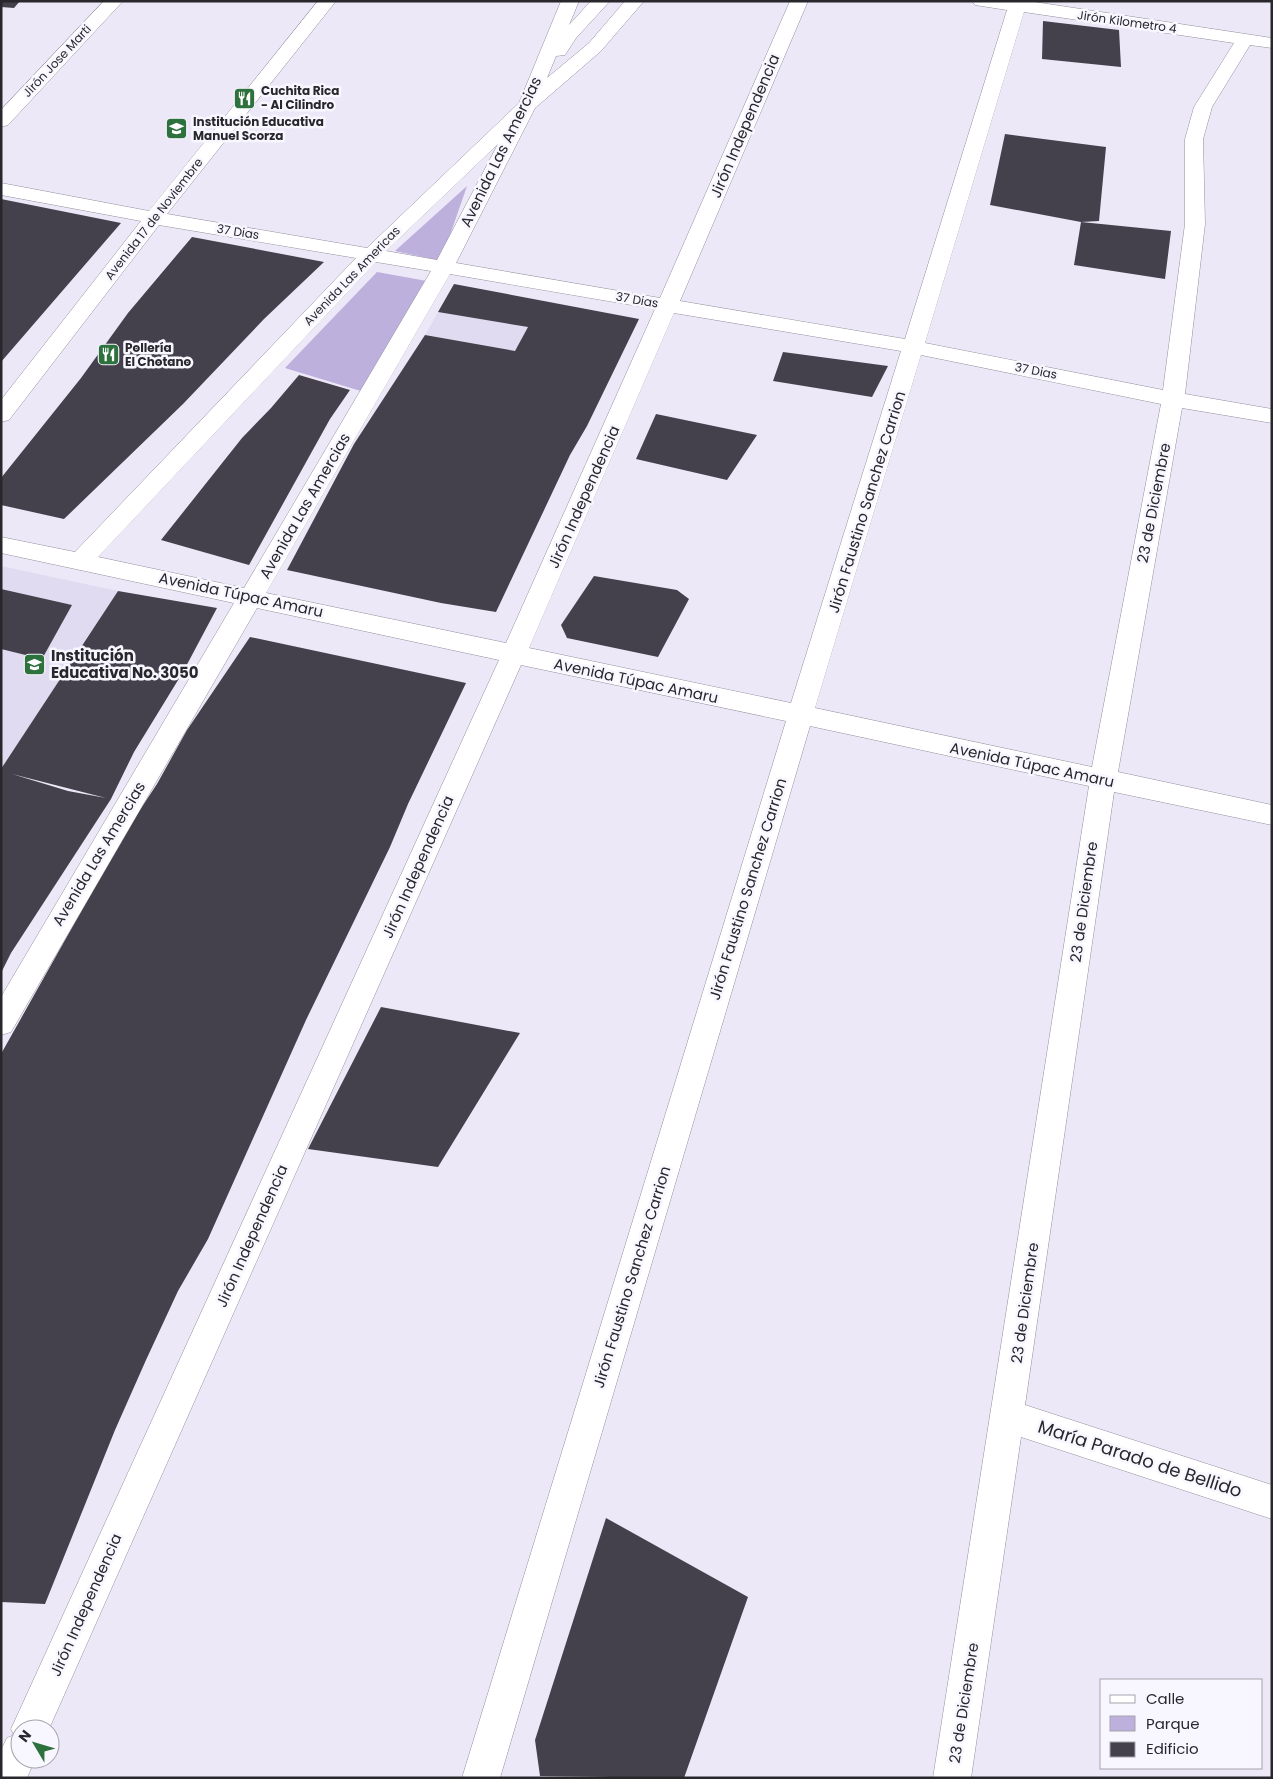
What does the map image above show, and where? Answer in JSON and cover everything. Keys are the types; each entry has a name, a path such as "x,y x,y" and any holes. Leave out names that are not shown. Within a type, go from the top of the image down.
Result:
{"street":[{"name":"Jirón Jose Marti","path":"1,121 114,1"},
{"name":"Avenida 17 de Noviembre","path":"1,415 154,218 327,1"},
{"name":"Avenida Las Amercias","path":"1,1023 444,267 527,105 570,1"},
{"path":"527,105 569,35 601,1"},
{"name":"Avenida Las Americas","path":"80,562 372,255 527,105 595,47 635,1"},
{"name":"Jirón Independencia","path":"35,1719 669,306 799,1"},
{"name":"Jirón Kilometro 4","path":"981,1 1018,4 1272,43"},
{"name":"Jirón Faustino Sanchez Carrion","path":"481,1778 800,716 1018,4"},
{"name":"23 de Diciembre","path":"952,1778 1103,780 1173,399 1195,224 1194,139 1203,107 1245,39"},
{"name":"37 Dias","path":"1,189 154,218 914,347 1173,399 1272,416"},
{"name":"Avenida Túpac Amaru","path":"1,545 1272,816"},
{"name":"María Parado de Bellido","path":"1008,1416 1272,1502"}],"shaded area":[{"path":"438,312 528,327 515,351 425,335"},
{"name":"Institución Educativa No. 3050","path":"1,566 118,591 1,769"}],"green space":[{"path":"467,186 441,261 395,251"},
{"path":"377,272 427,281 364,392 285,368"}],"building":[{"path":"1,1 20,1 14,8 1,7"},
{"path":"1043,21 1119,30 1121,67 1042,59"},
{"path":"1005,134 1106,147 1099,221 1081,222 990,205"},
{"path":"1,199 121,223 1,362"},
{"path":"1081,222 1171,231 1165,279 1074,265"},
{"path":"192,237 324,262 264,319 183,404 64,519 1,505 1,478 81,378 128,313"},
{"path":"454,284 639,319 587,426 570,455 496,612 441,603 287,570 354,444 425,335 515,351 528,327 438,312"},
{"path":"783,352 888,366 872,397 773,381"},
{"path":"299,375 350,390 330,419 249,565 161,540 242,438"},
{"path":"656,414 757,435 727,480 636,459"},
{"path":"594,576 677,590 689,599 658,657 567,638 561,625"},
{"path":"1,589 72,605 42,659 1,649"},
{"path":"118,591 217,608 183,672 134,752 111,799 11,953 1,973 1,769","holes":["12,774 106,798 68,791"]},
{"path":"250,637 466,683 408,804 390,847 306,1020 208,1239 178,1291 146,1360 115,1430 45,1604 1,1602 1,1054 128,828 157,784 187,730"},
{"path":"381,1007 520,1033 438,1167 308,1149"},
{"path":"606,1518 748,1597 684,1778 540,1776 535,1740"}],"place":[{"name":"Cuchita Rica - Al Cilindro","path":"245,98"},
{"name":"Institución Educativa Manuel Scorza","path":"177,129"},
{"name":"Pollería El Chotano","path":"109,355"},
{"name":"Institución Educativa No. 3050","path":"35,665"}]}
